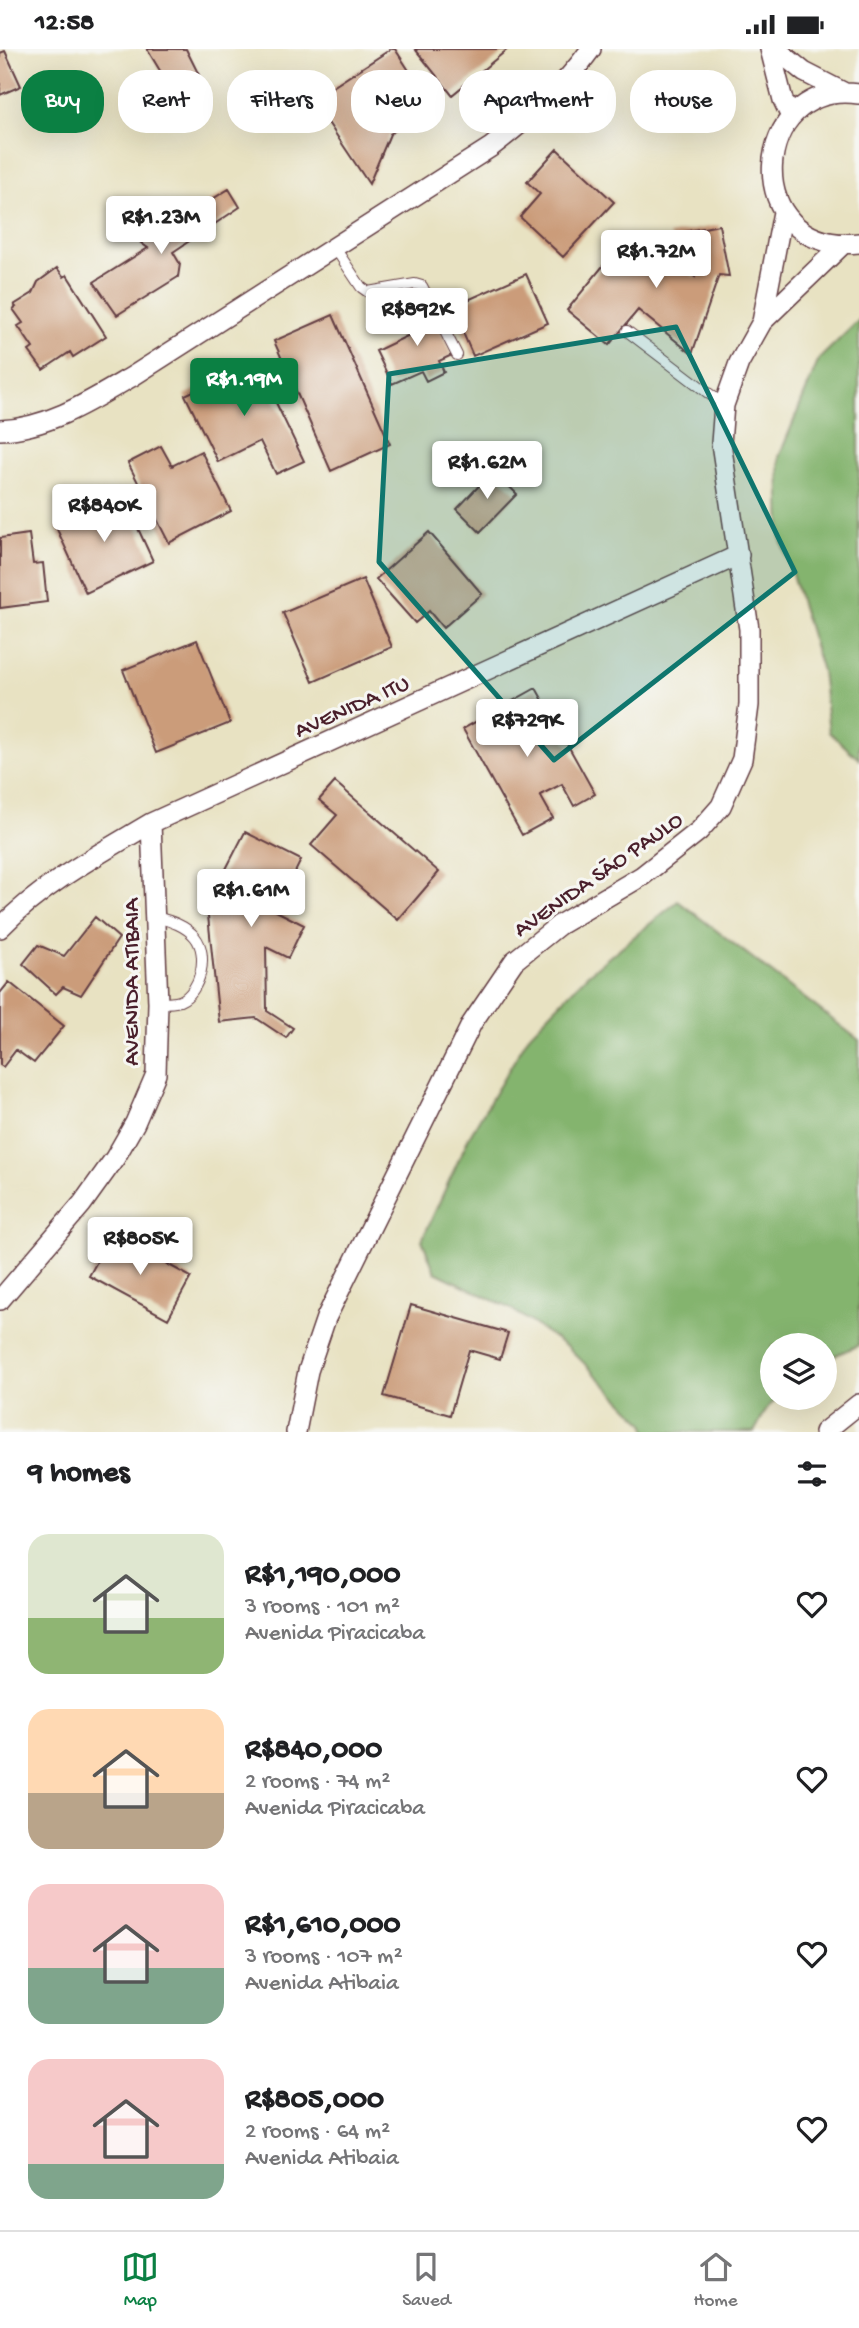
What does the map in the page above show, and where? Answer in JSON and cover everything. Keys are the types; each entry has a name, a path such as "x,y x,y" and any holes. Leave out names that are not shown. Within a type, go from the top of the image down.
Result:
{"street":[{"path":"0,431 36,425 81,406 133,376 491,147 530,118 573,73 591,49"},
{"path":"770,49 783,100 791,117"},
{"path":"776,49 804,72 855,93"},
{"path":"851,244 819,240 799,229 783,212 772,188 770,163 777,138 791,117 806,104 824,96 855,93"},
{"name":"AVENIDA SÃO PAULO","path":"296,1432 307,1371 326,1318 472,1023 514,961 559,925 642,876 699,831 720,806 742,759 749,705 749,629 721,443 724,405 739,363 762,322 783,212"},
{"name":"AVENIDA SÃO PAULO","path":"762,322 851,244"},
{"name":"AVENIDA ITU","path":"0,928 18,910 90,859 151,823 739,555"},
{"name":"AVENIDA ATIBAIA","path":"0,1300 82,1204 115,1158 135,1123 156,1074 158,1003 151,823"},
{"path":"824,1432 859,1404"}],"lane":[{"path":"334,248 361,287 368,292 415,284 422,286 457,355"},
{"path":"627,331 724,405"},
{"path":"156,917 187,929 197,939 202,965 198,982 189,996 179,1001 158,1003"}],"highlighted area":[{"path":"676,327 795,572 554,760 379,562 389,374"}],"green space":[{"path":"859,320 859,759 829,732 822,671 781,539 779,457 819,359"},
{"path":"678,901 859,1040 859,1345 837,1354 837,1333 760,1333 760,1410 766,1410 754,1432 647,1432 644,1423 569,1348 510,1308 435,1272 422,1240 470,1135 530,1034 587,975"}],"building":[{"path":"147,49 186,49 196,70 160,70"},
{"path":"395,49 409,70 359,70"},
{"path":"415,49 508,49 482,70 459,70 459,89 452,95 445,86 445,70 432,70"},
{"path":"5,51 21,86 0,95 0,53"},
{"path":"351,75 351,133 392,133 369,184 335,133 337,84"},
{"path":"557,149 614,202 563,257 520,217 540,194 527,182"},
{"path":"229,189 240,207 173,252 180,264 178,277 117,315 94,282 148,248 141,243"},
{"path":"719,225 729,276 719,275 692,354 638,310 609,345 567,310 616,250 640,269 658,247 695,277 697,268 669,235"},
{"path":"57,268 64,277 67,275 106,336 73,357 70,352 43,370 29,351 33,348 18,326 23,323 13,309 16,307 14,305 33,293 38,282"},
{"path":"526,274 548,323 473,356 452,307"},
{"path":"423,294 452,355 439,361 444,372 426,381 421,371 392,384 376,351 422,329 409,300"},
{"path":"333,315 390,444 331,471 274,341"},
{"path":"256,361 304,461 276,474 260,441 218,462 185,395"},
{"path":"161,446 172,466 201,451 231,511 169,543 128,463"},
{"path":"493,471 517,494 480,532 457,509"},
{"path":"123,496 153,561 86,593 56,527"},
{"path":"429,532 482,594 443,628 429,611 415,623 376,579"},
{"path":"29,534 33,564 43,563 47,602 0,608 0,538"},
{"path":"363,579 392,647 313,682 283,613"},
{"path":"197,640 230,723 156,753 123,670"},
{"path":"536,688 595,794 574,806 562,784 540,795 553,818 522,835 463,729"},
{"path":"335,782 439,872 398,920 311,845 337,815 319,800"},
{"path":"245,832 301,860 276,911 304,925 288,958 266,947 267,1011 293,1028 286,1038 256,1018 219,1022 207,906"},
{"path":"95,917 119,938 81,995 63,987 56,994 23,964 38,945 64,956"},
{"path":"9,982 64,1026 34,1063 16,1050 3,1067 0,1065 0,993"},
{"path":"112,1234 191,1277 168,1319 89,1276"},
{"path":"411,1305 508,1333 500,1359 469,1350 450,1415 384,1396"}]}
